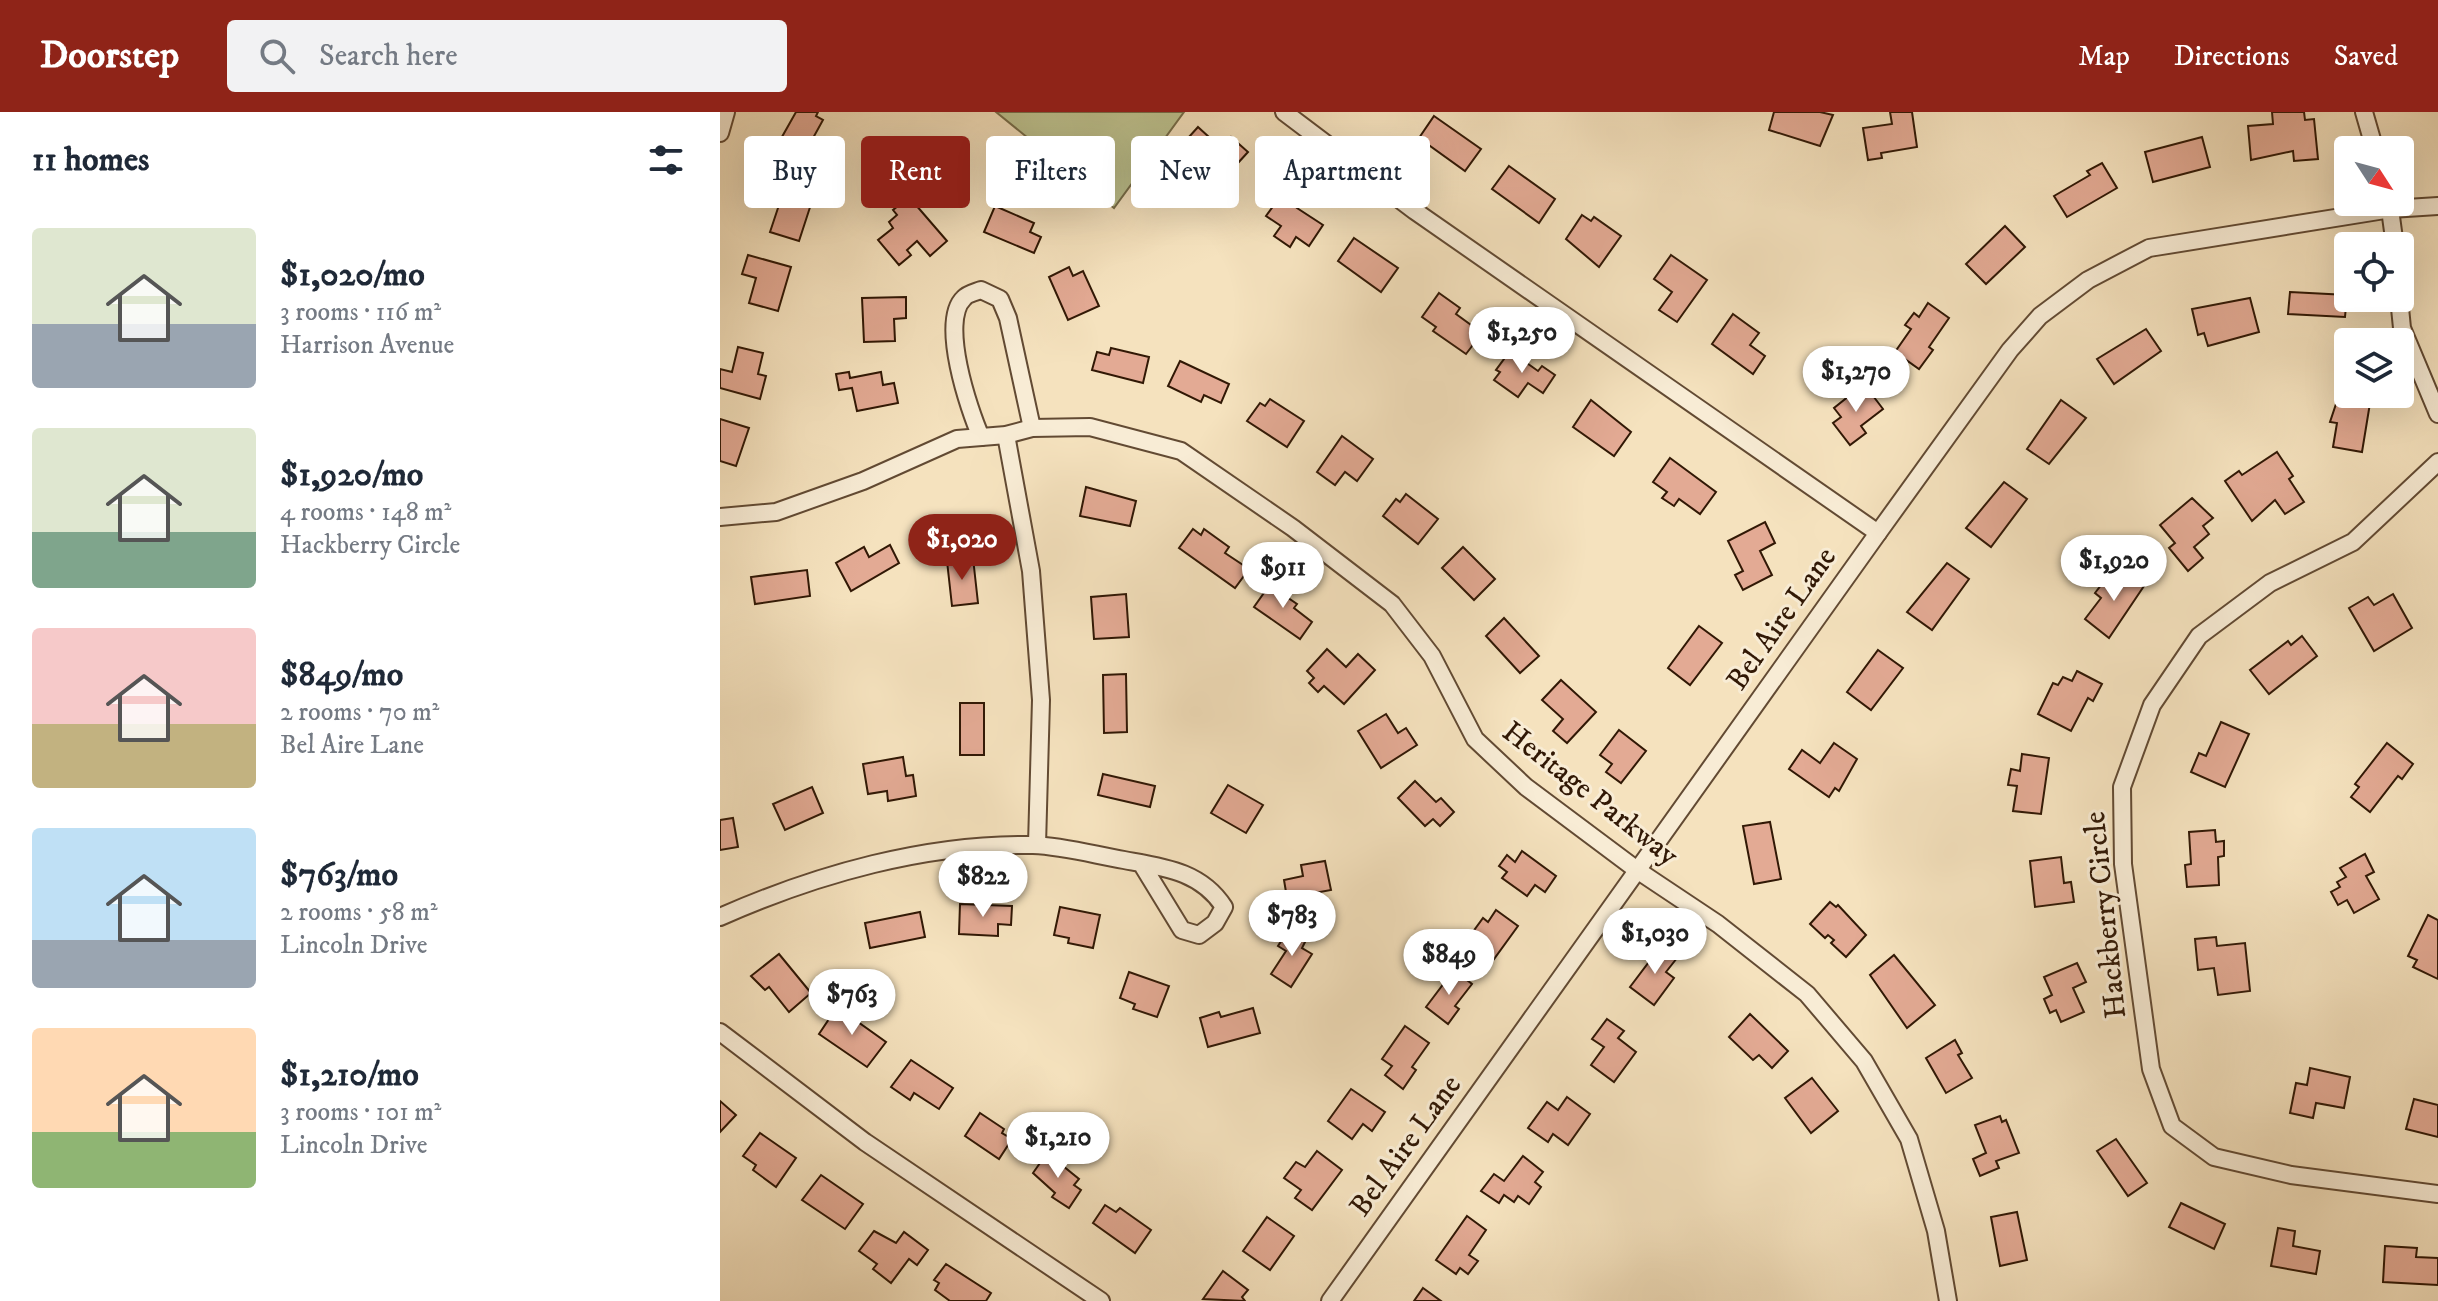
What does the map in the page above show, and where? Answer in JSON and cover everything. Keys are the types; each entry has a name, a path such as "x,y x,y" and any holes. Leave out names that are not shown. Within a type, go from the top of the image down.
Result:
{"street":[{"path":"720,133 726,112"},
{"path":"1284,112 1415,211 1878,533"},
{"path":"2364,112 2371,136"},
{"name":"Bel Aire Lane","path":"2414,206 2438,206"},
{"name":"Bel Aire Lane","path":"1330,1301 1878,533 2010,350 2040,316 2088,280 2149,248 2334,216"},
{"path":"981,437 971,414 953,318 964,298 981,290 1000,299 1008,318 1032,428"},
{"path":"2400,312 2402,328 2438,414"},
{"name":"Heritage Parkway","path":"720,517 776,512 863,481 957,439 1006,435 1032,428 1090,427 1181,451 1293,528 1392,604 1432,656 1475,739 1526,787 1637,870 1718,924 1807,994 1864,1061 1909,1139 1936,1231 1948,1301"},
{"path":"1006,435 1031,571 1035,614 1041,700 1037,845"},
{"name":"Hackberry Circle","path":"2438,462 2353,542 2270,583 2199,636 2152,705 2122,787 2123,864 2151,1069 2172,1126 2214,1157 2291,1175 2438,1194"},
{"path":"720,917 762,899 847,871 965,846 1037,845 1141,863 1180,870 1214,890 1224,907 1215,923 1199,935 1182,930 1141,863"},
{"path":"720,1032 865,1142 1101,1301"}],"green space":[{"path":"996,112 1184,112 1166,136 1131,136 1131,185 1115,207 1115,136 1026,136"}],"building":[{"path":"796,112 818,112 816,116 823,120 814,136 782,136"},
{"path":"1774,112 1833,115 1820,146 1769,130"},
{"path":"1890,112 1912,112 1917,147 1881,153 1882,158 1868,160 1863,128 1892,124"},
{"path":"2272,112 2304,112 2305,120 2314,119 2318,159 2294,161 2293,151 2251,160 2248,126 2273,124"},
{"path":"1434,116 1481,149 1465,171 1430,146 1430,136 1420,136"},
{"path":"1198,127 1208,136 1190,136"},
{"path":"2202,137 2210,167 2153,182 2145,152"},
{"path":"1239,144 1248,152 1239,162"},
{"path":"2102,163 2117,188 2067,217 2054,196 2090,175 2087,171"},
{"path":"1509,166 1555,199 1539,223 1492,189"},
{"path":"778,208 810,208 799,241 770,232"},
{"path":"918,208 947,241 930,256 917,241 907,250 911,255 899,265 878,240 893,228 889,222 897,215 893,210"},
{"path":"994,208 1000,208 1034,223 1030,232 1041,237 1034,253 984,232"},
{"path":"1272,208 1297,208 1323,225 1309,246 1296,237 1290,247 1274,236 1281,226 1266,216"},
{"path":"1582,215 1591,221 1594,217 1621,236 1599,267 1566,239"},
{"path":"2005,226 2025,247 1986,284 1966,264"},
{"path":"1354,238 1398,268 1381,292 1338,261"},
{"path":"748,255 791,267 778,311 749,303 756,278 742,274"},
{"path":"1671,255 1707,280 1677,322 1659,310 1672,292 1654,279"},
{"path":"1069,267 1073,276 1083,271 1099,306 1068,320 1049,277"},
{"path":"2290,292 2334,294 2334,312 2345,312 2345,317 2288,314"},
{"path":"1439,293 1460,308 1456,314 1482,333 1466,354 1433,331 1436,327 1422,317"},
{"path":"906,297 906,318 894,319 895,341 864,342 862,298"},
{"path":"2250,298 2259,332 2208,346 2204,333 2198,335 2192,309"},
{"path":"1928,303 1949,318 1929,347 1933,350 1919,369 1895,352 1911,329 1905,325 1914,313 1919,317"},
{"path":"1733,314 1759,333 1750,345 1765,356 1753,374 1712,344"},
{"path":"2146,329 2161,351 2114,384 2097,359"},
{"path":"738,347 763,353 758,374 766,376 760,399 720,388 720,369 732,372"},
{"path":"1111,348 1149,357 1143,383 1092,370 1097,352 1109,355"},
{"path":"1510,351 1538,371 1542,366 1555,375 1543,393 1528,383 1518,397 1494,380 1500,372 1496,370"},
{"path":"1180,361 1229,384 1221,403 1204,395 1201,402 1168,386"},
{"path":"849,372 850,378 881,372 883,385 894,383 898,403 857,411 852,388 839,390 836,374"},
{"path":"1864,384 1883,409 1861,426 1866,433 1850,445 1833,423 1841,417 1834,408"},
{"path":"1270,399 1304,421 1287,447 1247,421 1260,403 1265,406"},
{"path":"1591,400 1631,432 1614,456 1573,427"},
{"path":"2061,400 2086,418 2049,464 2027,449"},
{"path":"2335,408 2369,408 2362,452 2333,447 2337,423 2330,422"},
{"path":"720,419 749,428 736,466 720,461"},
{"path":"1342,436 1373,459 1357,481 1345,472 1335,485 1317,472"},
{"path":"2277,452 2293,476 2289,479 2304,502 2285,514 2275,500 2252,521 2225,481 2239,471 2242,475"},
{"path":"1670,458 1716,492 1700,514 1679,499 1674,506 1662,498 1667,492 1653,482"},
{"path":"2004,482 2027,499 1991,547 1966,528"},
{"path":"1086,487 1136,501 1130,526 1080,516"},
{"path":"1406,494 1438,519 1418,544 1383,516 1396,499 1400,502"},
{"path":"2192,498 2213,518 2203,526 2209,534 2194,547 2203,558 2188,571 2169,548 2175,543 2160,525"},
{"path":"1765,522 1775,543 1760,551 1772,575 1743,590 1735,575 1743,571 1728,541"},
{"path":"1193,529 1201,535 1204,529 1229,547 1225,553 1249,569 1235,588 1179,548"},
{"path":"890,545 899,563 851,591 836,563 864,547 869,557"},
{"path":"1463,547 1495,579 1474,600 1442,568"},
{"path":"973,558 978,603 952,606 947,561"},
{"path":"1947,563 1969,579 1932,630 1907,612"},
{"path":"2122,569 2144,586 2109,638 2085,619 2101,598 2095,593 2105,580 2111,585"},
{"path":"807,570 810,596 755,604 751,577"},
{"path":"1273,580 1285,588 1281,593 1297,604 1294,608 1312,622 1300,639 1254,607"},
{"path":"1126,594 1129,637 1094,639 1091,597"},
{"path":"2393,594 2412,628 2374,651 2349,608 2368,597 2374,605"},
{"path":"1504,618 1539,656 1520,673 1486,636"},
{"path":"1699,626 1722,643 1690,685 1668,668"},
{"path":"2302,636 2317,656 2269,694 2250,670 2288,641 2291,645"},
{"path":"1327,649 1346,667 1358,654 1375,670 1344,704 1324,686 1318,692 1309,683 1314,678 1307,671"},
{"path":"1878,650 1903,668 1871,710 1847,692"},
{"path":"2077,671 2102,684 2093,701 2088,698 2071,731 2038,714 2053,683 2058,685 2063,677 2072,681"},
{"path":"1126,674 1127,732 1104,733 1103,675"},
{"path":"1561,680 1596,712 1567,743 1553,731 1563,719 1542,700"},
{"path":"960,703 984,703 984,755 960,755"},
{"path":"1386,714 1398,733 1406,728 1417,745 1381,768 1358,731"},
{"path":"2221,722 2249,734 2225,787 2191,772 2199,753 2206,756"},
{"path":"1619,730 1646,751 1621,783 1606,772 1612,764 1600,755"},
{"path":"1834,743 1857,759 1839,791 1835,788 1829,797 1789,769 1802,750 1820,763"},
{"path":"2387,743 2413,764 2402,779 2398,776 2370,812 2351,797 2359,787 2355,784"},
{"path":"2022,754 2049,758 2041,814 2013,811 2017,786 2008,785 2011,769 2020,771"},
{"path":"903,757 906,776 913,775 916,796 888,801 887,791 868,794 863,764"},
{"path":"1103,774 1155,786 1150,807 1098,795"},
{"path":"1415,781 1436,802 1441,798 1454,812 1440,826 1433,819 1425,826 1398,798"},
{"path":"1228,785 1263,805 1246,833 1211,813"},
{"path":"812,787 823,813 785,830 773,804"},
{"path":"733,818 738,847 720,850 720,820"},
{"path":"1770,822 1781,879 1754,884 1743,826"},
{"path":"2215,830 2216,842 2224,841 2224,856 2218,857 2219,885 2187,887 2185,865 2191,864 2189,832"},
{"path":"1522,851 1556,876 1545,892 1535,885 1527,896 1502,878 1507,872 1499,866 1507,855 1515,862"},
{"path":"2365,854 2374,872 2366,876 2379,899 2354,913 2347,900 2338,905 2331,892 2340,887 2337,882 2346,877 2340,868"},
{"path":"2061,857 2064,883 2071,882 2074,902 2035,907 2030,861"},
{"path":"1325,861 1331,890 1287,898 1284,880 1303,876 1301,865"},
{"path":"1830,902 1836,907 1838,905 1866,935 1846,957 1831,943 1834,940 1828,935 1825,938 1810,924"},
{"path":"960,904 1012,906 1011,925 998,924 998,936 959,934"},
{"path":"1060,907 1100,915 1093,948 1068,943 1069,938 1054,935"},
{"path":"1496,910 1518,926 1494,959 1467,940 1483,918 1488,922"},
{"path":"920,912 925,937 870,948 865,923"},
{"path":"2428,915 2438,920 2438,979 2413,967 2417,960 2408,956"},
{"path":"1289,929 1306,940 1302,948 1312,954 1291,987 1271,974 1286,951 1278,946"},
{"path":"2216,937 2217,946 2245,943 2250,991 2218,995 2214,968 2198,970 2195,939"},
{"path":"1661,946 1677,958 1666,972 1674,978 1654,1005 1630,987"},
{"path":"779,954 811,993 789,1012 769,987 765,990 751,976"},
{"path":"1894,955 1935,1005 1907,1028 1870,975"},
{"path":"2077,963 2086,982 2073,988 2084,1012 2061,1022 2056,1010 2050,1013 2044,999 2052,995 2044,977"},
{"path":"1454,970 1472,984 1455,1006 1459,1009 1448,1024 1426,1007"},
{"path":"1129,972 1169,986 1157,1017 1133,1009 1135,1004 1120,998"},
{"path":"837,1007 886,1042 867,1067 819,1034"},
{"path":"1253,1008 1260,1033 1208,1047 1200,1018 1219,1012 1221,1017"},
{"path":"1750,1014 1788,1051 1772,1068 1759,1055 1753,1060 1729,1037"},
{"path":"1607,1019 1624,1031 1618,1038 1636,1052 1614,1082 1591,1065 1604,1047 1592,1039"},
{"path":"1405,1026 1429,1043 1412,1067 1416,1070 1403,1089 1385,1075 1392,1066 1382,1059"},
{"path":"1955,1040 1962,1053 1958,1055 1972,1078 1946,1093 1926,1058"},
{"path":"911,1060 953,1088 939,1109 914,1093 910,1100 891,1087"},
{"path":"2310,1068 2350,1077 2344,1108 2316,1103 2313,1118 2290,1113 2296,1083 2307,1085"},
{"path":"1812,1078 1838,1111 1811,1133 1785,1098"},
{"path":"1351,1089 1385,1112 1372,1131 1363,1124 1352,1139 1328,1121"},
{"path":"1567,1097 1590,1114 1568,1145 1553,1134 1548,1142 1528,1128 1547,1102 1558,1110"},
{"path":"2414,1099 2438,1105 2438,1137 2406,1129"},
{"path":"720,1101 736,1115 720,1132"},
{"path":"980,1113 1004,1129 1002,1133 1012,1139 999,1159 965,1136"},
{"path":"2000,1116 2002,1122 2006,1120 2019,1153 1996,1161 1999,1168 1980,1176 1973,1159 1986,1153 1975,1125"},
{"path":"760,1133 796,1158 776,1187 753,1170 756,1165 743,1156"},
{"path":"2116,1139 2147,1183 2128,1196 2097,1151"},
{"path":"1317,1151 1342,1170 1312,1210 1295,1198 1301,1190 1284,1178 1296,1162 1305,1167"},
{"path":"1047,1153 1079,1179 1074,1185 1081,1190 1069,1208 1052,1197 1055,1193 1033,1173"},
{"path":"1523,1156 1543,1172 1535,1182 1541,1187 1529,1204 1518,1196 1514,1202 1504,1195 1499,1203 1481,1191 1494,1174 1504,1181"},
{"path":"821,1175 863,1204 845,1229 802,1200"},
{"path":"2181,1203 2225,1224 2214,1249 2169,1227"},
{"path":"1105,1205 1116,1212 1120,1208 1151,1230 1135,1253 1093,1223"},
{"path":"2017,1212 2027,1260 2000,1266 1991,1217"},
{"path":"1467,1216 1486,1230 1469,1255 1478,1261 1468,1274 1460,1268 1456,1274 1436,1260"},
{"path":"1267,1217 1294,1236 1270,1270 1243,1251"},
{"path":"2278,1228 2295,1231 2293,1246 2320,1251 2316,1274 2271,1266"},
{"path":"874,1231 896,1243 904,1232 928,1250 917,1265 909,1259 891,1283 873,1269 877,1264 859,1251"},
{"path":"2385,1246 2417,1248 2416,1257 2438,1258 2438,1285 2383,1282"},
{"path":"946,1264 991,1293 986,1301 950,1301 935,1290 939,1283 934,1280"},
{"path":"1223,1271 1248,1290 1242,1297 1245,1301 1203,1299"},
{"path":"1423,1288 1441,1301 1414,1301"}]}
